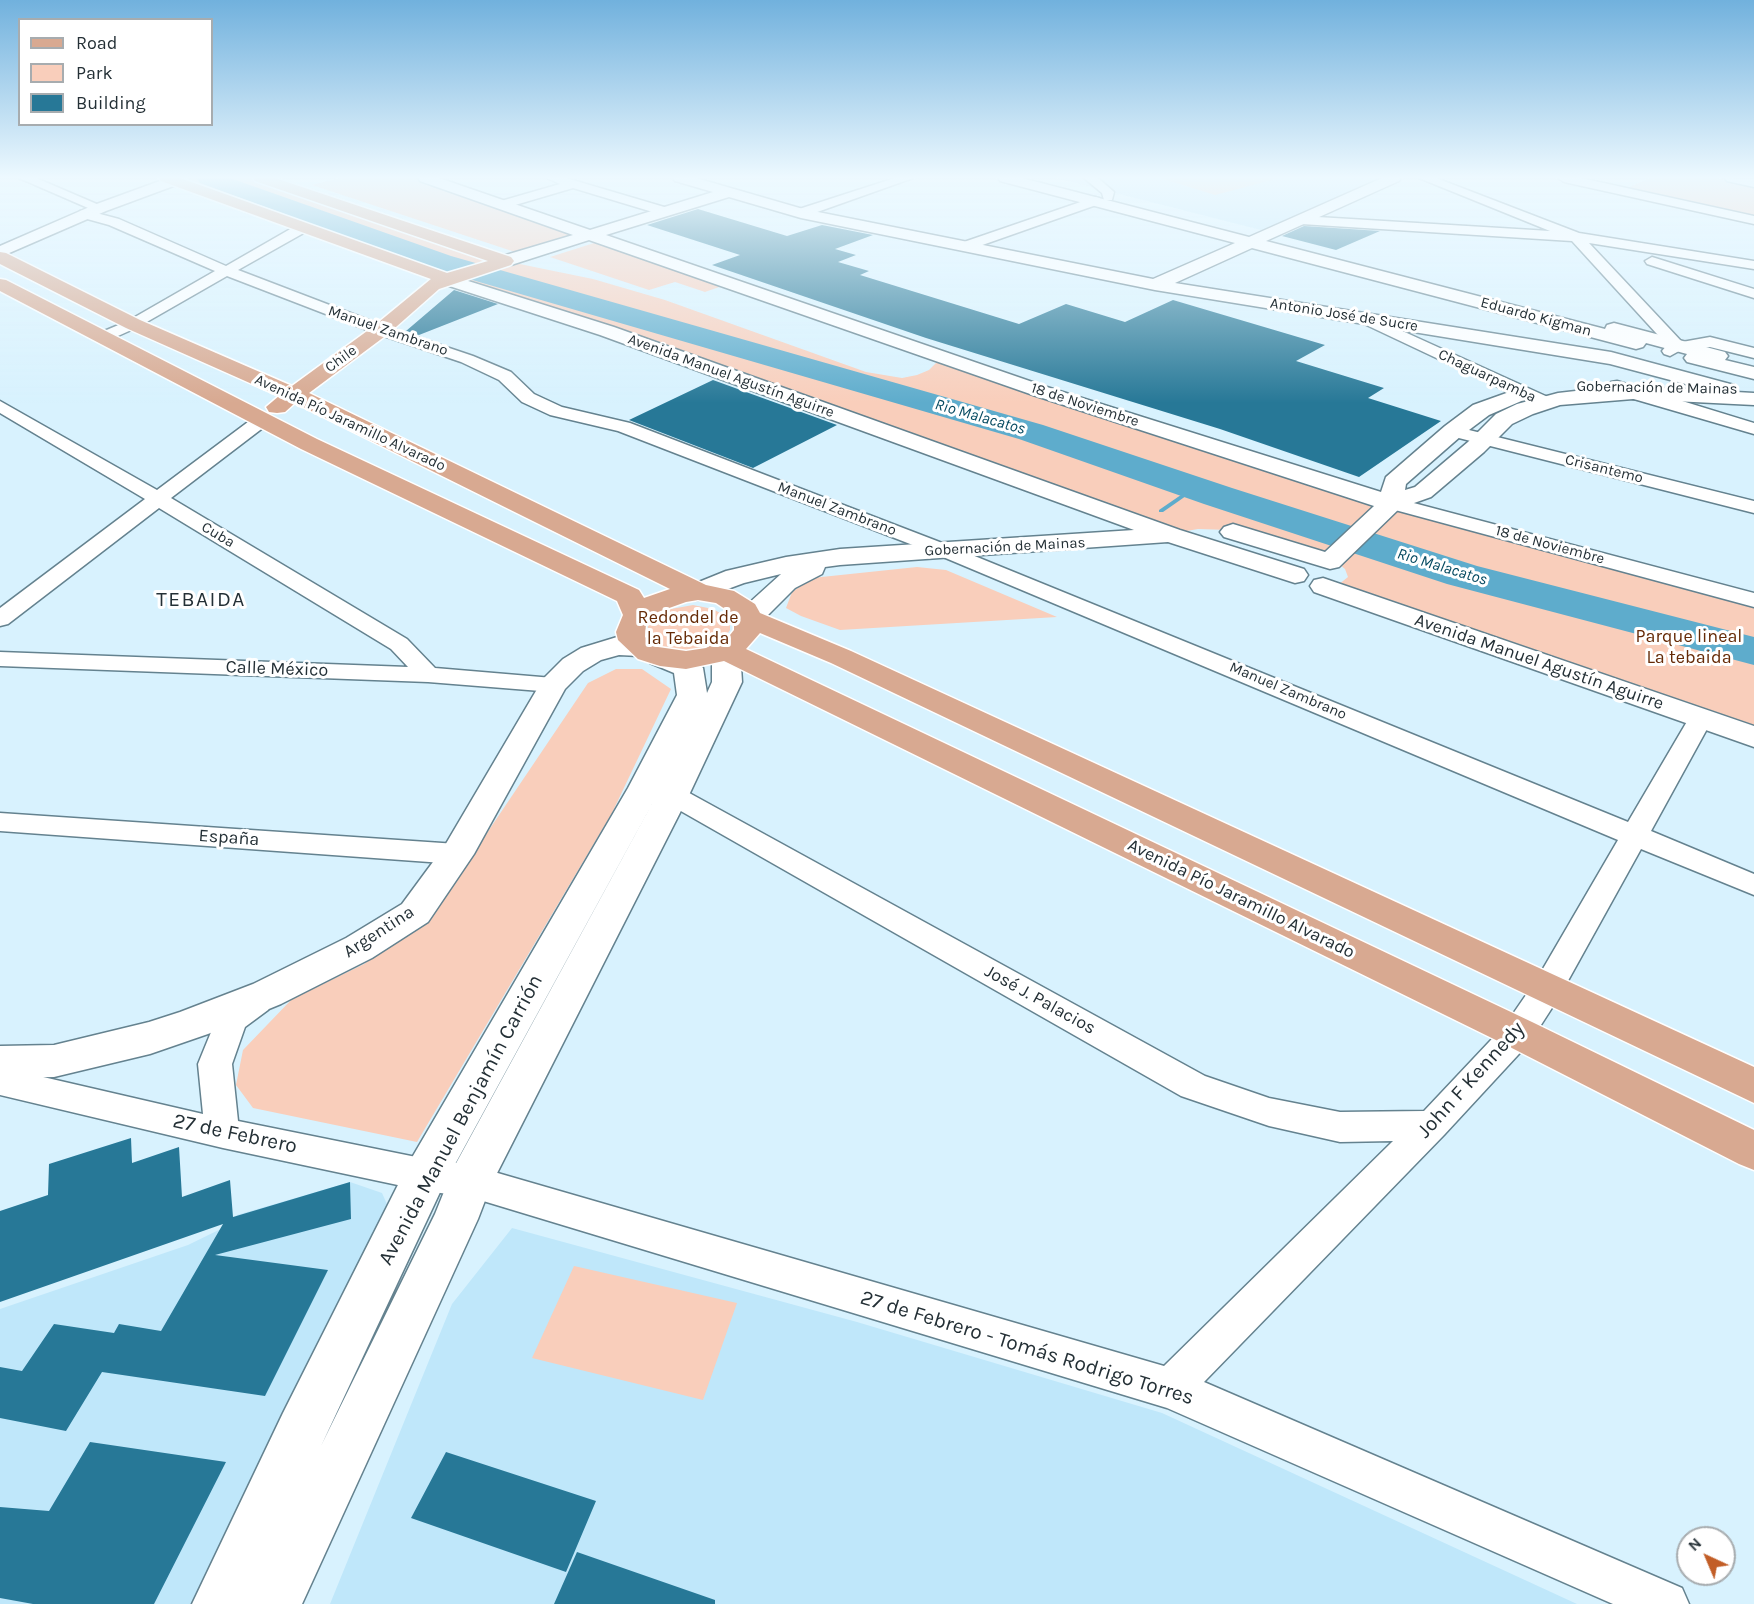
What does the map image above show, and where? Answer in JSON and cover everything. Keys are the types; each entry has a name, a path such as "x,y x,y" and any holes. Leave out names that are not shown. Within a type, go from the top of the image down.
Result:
{"main road":[{"name":"Avenida Manuel Agustín Aguirre","path":"378,253 450,278"},
{"path":"476,253 502,262"},
{"name":"Avenida Pío Jaramillo Alvarado","path":"0,255 133,324 293,394 698,592"},
{"name":"Chile","path":"262,420 293,394 381,330 433,285 502,262"},
{"name":"Avenida Pío Jaramillo Alvarado","path":"0,284 262,420 629,596 645,640"},
{"path":"698,592 724,597 745,610 749,618 748,630 740,641 726,651 700,658 645,640 662,600 698,592"},
{"path":"749,618 842,657 1754,1086"},
{"name":"Avenida Pío Jaramillo Alvarado","path":"726,651 1518,1033 1754,1151"}],"street":[{"name":"Manuel Zambrano","path":"185,253 381,330 477,363 505,376 528,398 556,411 624,427 943,550 1754,885"},
{"path":"103,337 133,324 256,253"},
{"name":"Chile","path":"502,262 531,253"},
{"name":"18 de Noviembre","path":"644,253 1040,391 1387,506 1754,600"},
{"name":"Antonio José de Sucre","path":"999,253 1155,285 1611,358 1727,389"},
{"path":"1155,285 1227,253"},
{"name":"Eduardo Kigman","path":"1306,253 1754,365"},
{"path":"1591,253 1680,348 1709,346 1754,355"},
{"path":"1626,253 1754,294"},
{"path":"1683,253 1754,265"},
{"name":"Avenida Manuel Agustín Aguirre","path":"450,278 607,331 1171,535 1295,575 1292,571 1294,563 1305,559 1327,566 1701,718 1754,737"},
{"name":"Chaguarpamba","path":"1365,319 1534,398"},
{"name":"Eduardo Kigman","path":"1680,348 1754,373"},
{"path":"1625,389 1754,429"},
{"name":"Gobernación de Mainas","path":"1387,506 1394,482 1481,410 1534,398 1593,395 1625,389 1754,389"},
{"name":"Gobernación de Mainas","path":"1625,389 1754,399"},
{"name":"Gobernación de Mainas","path":"698,592 735,577 786,565 840,558 1112,541 1171,535 1198,529 1229,530 1327,566 1387,506 1423,492 1484,439 1503,419 1534,398"},
{"name":"Cuba","path":"0,406 399,644 428,675"},
{"name":"Chile","path":"0,619 156,498 262,420"},
{"name":"Crisantemo","path":"1453,431 1754,507"},
{"path":"749,618 786,582 840,558"},
{"name":"Argentina","path":"0,1062 54,1061 150,1038 267,994 359,948 415,912 457,854 553,685 573,665 591,654 645,640"},
{"name":"Avenida Manuel Benjamín Carrión","path":"645,640 688,668 692,695 658,791"},
{"name":"Avenida Manuel Benjamín Carrión","path":"220,1604 300,1431 448,1178 658,791 727,682 726,651"},
{"name":"Calle México","path":"0,659 428,675 553,685"},
{"name":"John F Kennedy","path":"1170,1388 1431,1125 1518,1033 1548,988 1701,718"},
{"name":"José J. Palacios","path":"658,791 1193,1086 1269,1112 1340,1127 1431,1125"},
{"name":"España","path":"0,822 457,854"},
{"path":"223,1133 216,1095 214,1064 232,1020 267,994"},
{"name":"27 de Febrero","path":"0,1081 223,1133 448,1178"},
{"name":"Avenida Manuel Benjamín Carrión","path":"273,1604 455,1219 448,1178"},
{"name":"27 de Febrero - Tomás Rodrigo Torres","path":"448,1178 1170,1388 1666,1604"}],"shaded area":[{"path":"350,1182 382,1193 390,1211 200,1604 0,1604 0,1309 188,1245 231,1224 237,1215"},
{"path":"512,1228 857,1322 1162,1413 1577,1604 330,1604 452,1304"}],"green space":[{"name":"Parque lineal La tebaida","path":"381,253 481,253 505,261 593,279 665,300 866,372 902,378 917,375 929,370 937,362 934,357 1391,503 1754,600 1754,737 1338,585 1348,577 1345,569 1340,565 1229,530 1198,529 1181,532"},
{"path":"563,253 625,253 725,285 705,292 675,282 649,290 550,257"},
{"path":"917,567 946,570 1057,617 840,630 786,608 792,592 812,578"},
{"name":"Redondel de la Tebaida","path":"693,605 713,609 727,617 730,630 725,637 708,648 684,652 661,648 648,637 648,624 653,618 671,609"},
{"path":"616,669 642,669 671,689 612,813 417,1142 253,1108 236,1085 243,1050 292,999 364,964 431,916 588,683"},
{"path":"574,1266 737,1303 703,1400 532,1358"}],"building":[{"path":"733,253 848,253 856,255 838,262 869,271 860,275 1019,324 1066,304 1125,322 1173,300 1325,345 1296,361 1384,388 1368,398 1441,421 1359,477 1220,429 926,338 712,265 740,255"},
{"path":"454,290 498,304 419,335 406,331"},
{"path":"713,380 837,425 753,468 629,420"},
{"path":"131,1138 132,1163 179,1147 182,1197 230,1180 233,1217 350,1182 351,1219 215,1255 328,1270 265,1396 102,1372 66,1431 0,1418 0,1367 22,1371 54,1324 114,1333 119,1324 161,1331 223,1224 0,1302 0,1211 48,1195 49,1164"},
{"path":"90,1442 226,1462 154,1604 33,1604 0,1598 0,1507 49,1511"},
{"path":"446,1452 596,1501 566,1572 411,1518"},
{"path":"577,1552 715,1600 715,1604 554,1604"}],"waterway":[{"name":"Rio Malacatos","path":"416,253 872,388 1031,432 1218,496 1462,575 1754,651"},
{"path":"1161,511 1194,488"}],"district":[{"name":"TEBAIDA","path":"201,600"}]}
